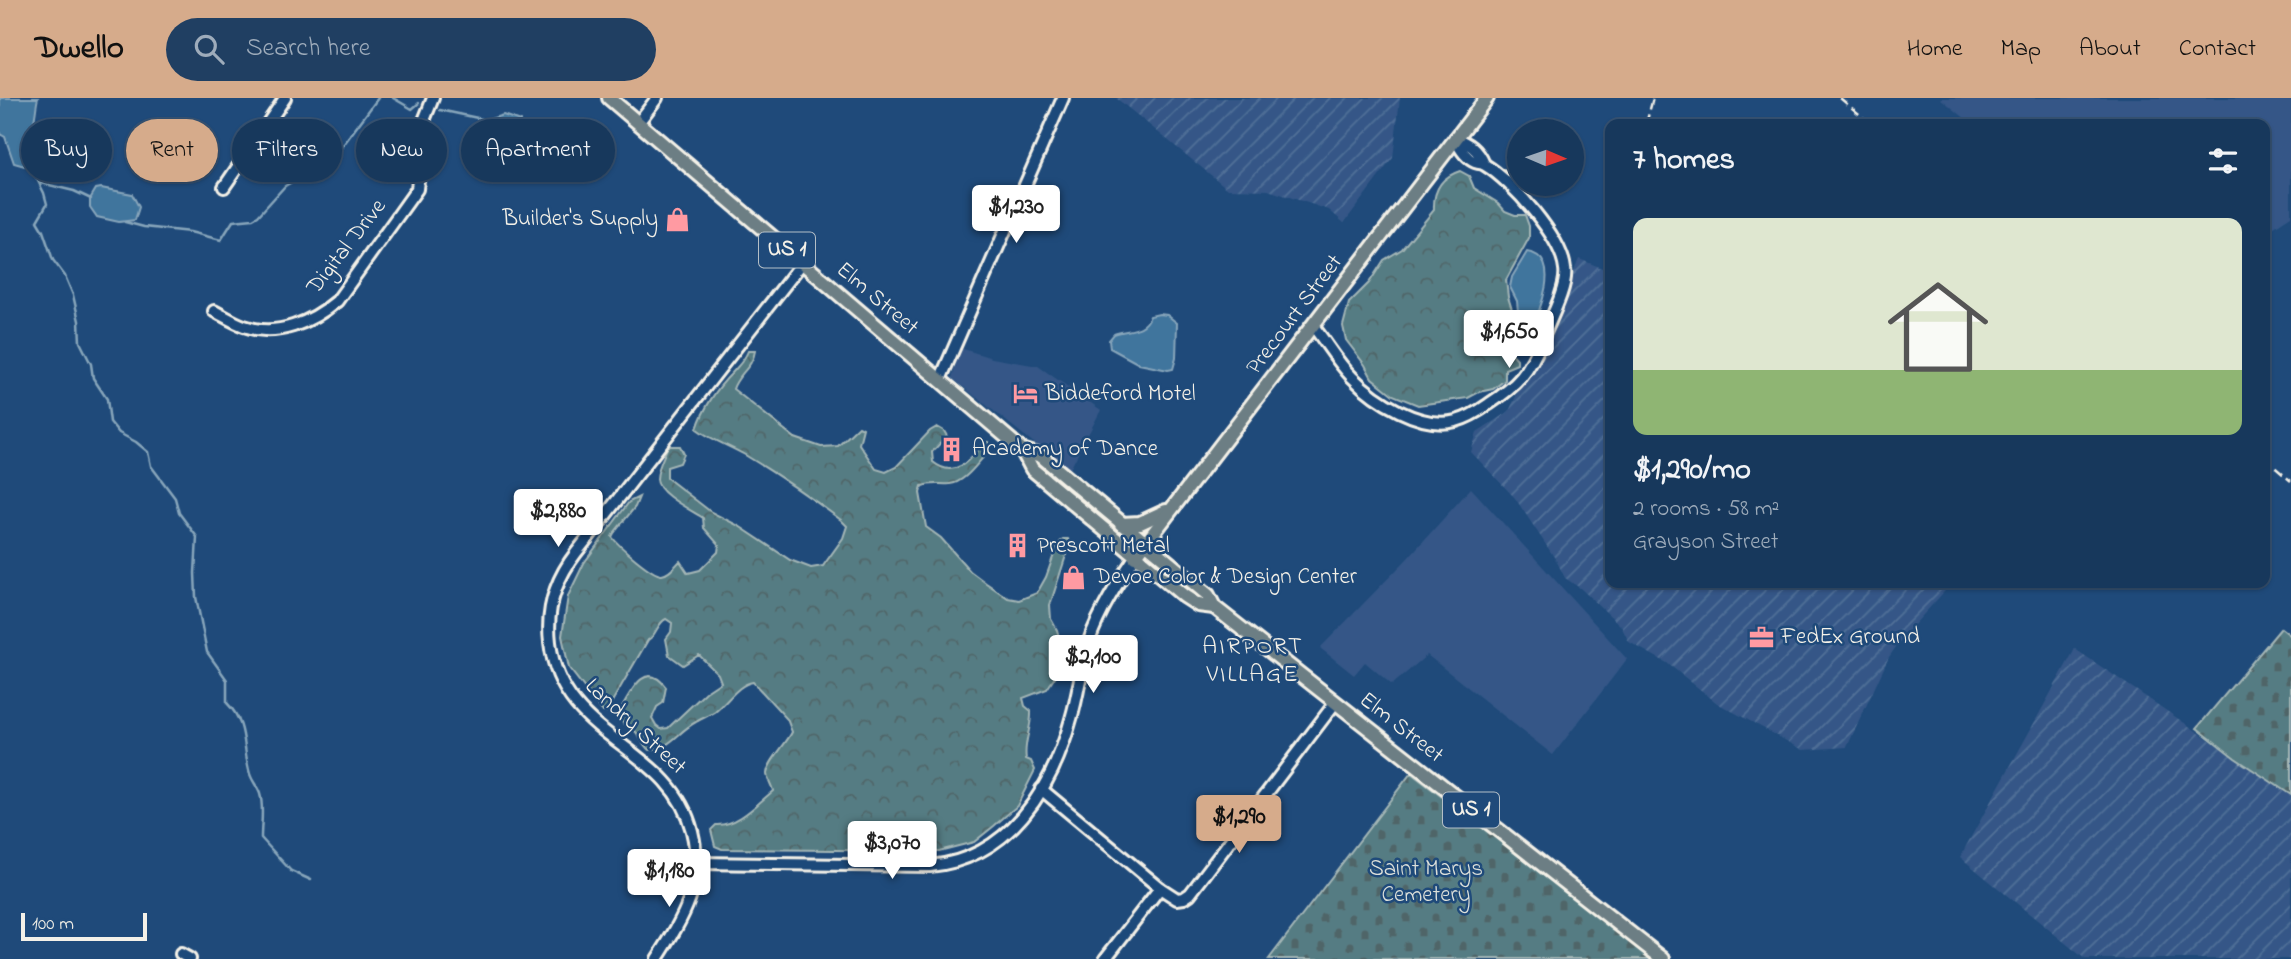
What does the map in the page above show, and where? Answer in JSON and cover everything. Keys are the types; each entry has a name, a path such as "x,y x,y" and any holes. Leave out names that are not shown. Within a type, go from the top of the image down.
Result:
{"main road":[{"name":"Elm Street","path":"609,98 1022,450 1032,469 1135,557 1198,605 1214,607"},
{"name":"Precourt Street","path":"1135,557 1487,98"},
{"name":"Elm Street","path":"1022,450 1041,456 1209,595 1214,607 1663,959"},
{"path":"1121,524 1147,521 1173,507"}],"street":[{"path":"224,187 285,98"},
{"name":"Digital Drive","path":"214,311 246,327 274,330 303,323 323,313 337,301 417,189 425,118 433,98"},
{"path":"638,123 657,98"},
{"path":"940,380 1063,98"},
{"path":"1313,326 1363,387 1400,410 1425,421 1458,421 1483,409 1523,377 1535,357 1563,285 1565,269 1558,248 1535,213 1503,179 1484,164 1480,154 1468,143 1455,138"},
{"name":"Landry Street","path":"657,959 683,917 694,886 696,863 691,827 671,787 652,768 576,707 562,685 550,649 550,609 560,577 576,552 802,263"},
{"path":"696,863 918,866 954,862 984,851 1006,835 1024,815 1055,764 1067,732 1094,628 1111,594 1135,557"},
{"path":"1041,789 1160,888 1177,899 1184,898 1190,894 1335,703"},
{"path":"1105,959 1160,888"}],"shaded area":[{"path":"0,98 38,98 34,119 21,119 21,165 14,163 5,137 0,134"},
{"path":"1116,98 1400,98 1393,158 1344,223 1329,210 1268,190 1228,189"},
{"path":"1940,98 2291,98 2291,216 2270,230 2270,119 1966,119"},
{"path":"503,115 514,119 490,119"},
{"path":"96,189 132,194 139,207 135,220 119,222 97,217 90,207 90,199"},
{"path":"1527,252 1538,256 1544,264 1546,275 1542,301 1528,334 1520,333 1517,301 1510,287 1512,277"},
{"path":"1579,259 1605,269 1605,588 1947,588 1903,637 1889,657 1847,747 1803,750 1717,703 1667,663 1629,642 1621,626 1580,588 1565,578 1515,498 1471,452 1477,432 1509,411 1518,392 1531,377"},
{"path":"1167,315 1177,323 1173,369 1139,364 1110,348 1109,340 1114,334 1140,327 1150,316"},
{"name":"Biddeford Motel","path":"960,348 992,358 1038,366 1101,410 1069,471 952,378"},
{"path":"1471,488 1627,659 1553,755 1427,655 1392,685 1365,662 1354,675 1320,648 1407,559"},
{"path":"2075,649 2291,795 2291,959 2085,959 1960,857"}],"green space":[{"path":"1460,171 1469,176 1474,188 1498,203 1505,211 1525,215 1529,226 1529,238 1506,280 1514,316 1507,348 1517,359 1517,364 1505,369 1505,380 1493,389 1468,398 1418,405 1393,395 1372,378 1346,340 1343,326 1349,303 1369,283 1384,260 1402,249 1434,210 1435,196 1443,181"},
{"path":"748,351 755,351 754,357 733,389 795,438 821,447 838,446 859,426 863,428 859,444 876,469 886,472 896,467 937,427 947,436 932,452 933,462 941,467 948,469 962,466 984,442 988,442 988,452 961,480 950,484 922,486 920,493 926,527 941,538 970,571 1008,598 1019,600 1037,593 1057,546 1063,539 1068,539 1070,543 1050,605 1051,619 1063,651 1061,668 1047,689 1023,698 1025,706 1031,711 1026,759 1031,761 1035,770 1017,806 974,842 939,851 722,849 715,846 711,830 716,825 739,818 773,791 767,776 768,769 792,732 787,719 753,682 748,683 715,712 690,726 664,746 649,750 635,731 617,715 637,683 650,676 666,687 663,703 657,707 652,718 661,729 668,728 706,692 721,682 718,674 699,655 683,665 669,655 666,639 671,632 672,623 666,619 648,640 606,712 603,712 569,668 562,636 568,596 584,563 629,502 639,497 635,507 612,537 651,571 665,574 680,561 688,573 700,570 718,552 719,545 704,528 703,518 668,496 658,485 658,471 668,446 680,446 684,454 680,463 667,467 667,478 711,512 739,526 790,560 811,568 823,566 843,538 847,526 841,520 794,486 697,429 711,399"},
{"path":"2281,628 2291,636 2291,795 2235,758 2197,728"},
{"name":"Saint Marys Cemetery","path":"1411,773 1653,959 1269,959"}],"waterway":[{"path":"125,222 190,232 221,240 233,221 258,216 285,186 329,160 378,98"},
{"path":"393,98 412,109 419,103"},
{"path":"440,110 482,119"},
{"path":"38,182 47,204 37,221 53,260 65,276 73,295 79,321 80,342 91,364 93,378 107,399 110,422 119,433 148,452 151,466 175,498 179,513 197,537 196,597 207,652 227,680 227,703 234,711 241,728 250,774 261,799 261,838 291,871 311,880"},
{"path":"41,183 74,191 91,199"}],"railway":[{"path":"1647,119 1653,98"},
{"path":"1840,98 1865,119"},
{"path":"2270,463 2291,481"}],"place":[{"name":"Builder's Supply","path":"678,219"},
{"name":"Biddeford Motel","path":"1025,394"},
{"name":"Academy of Dance","path":"952,449"},
{"name":"Prescott Metal","path":"1017,546"},
{"name":"Devoe Color & Design Center","path":"1074,577"},
{"name":"FedEx Ground","path":"1761,637"}],"district":[{"name":"AIRPORT VILLAGE","path":"1253,661"}]}
